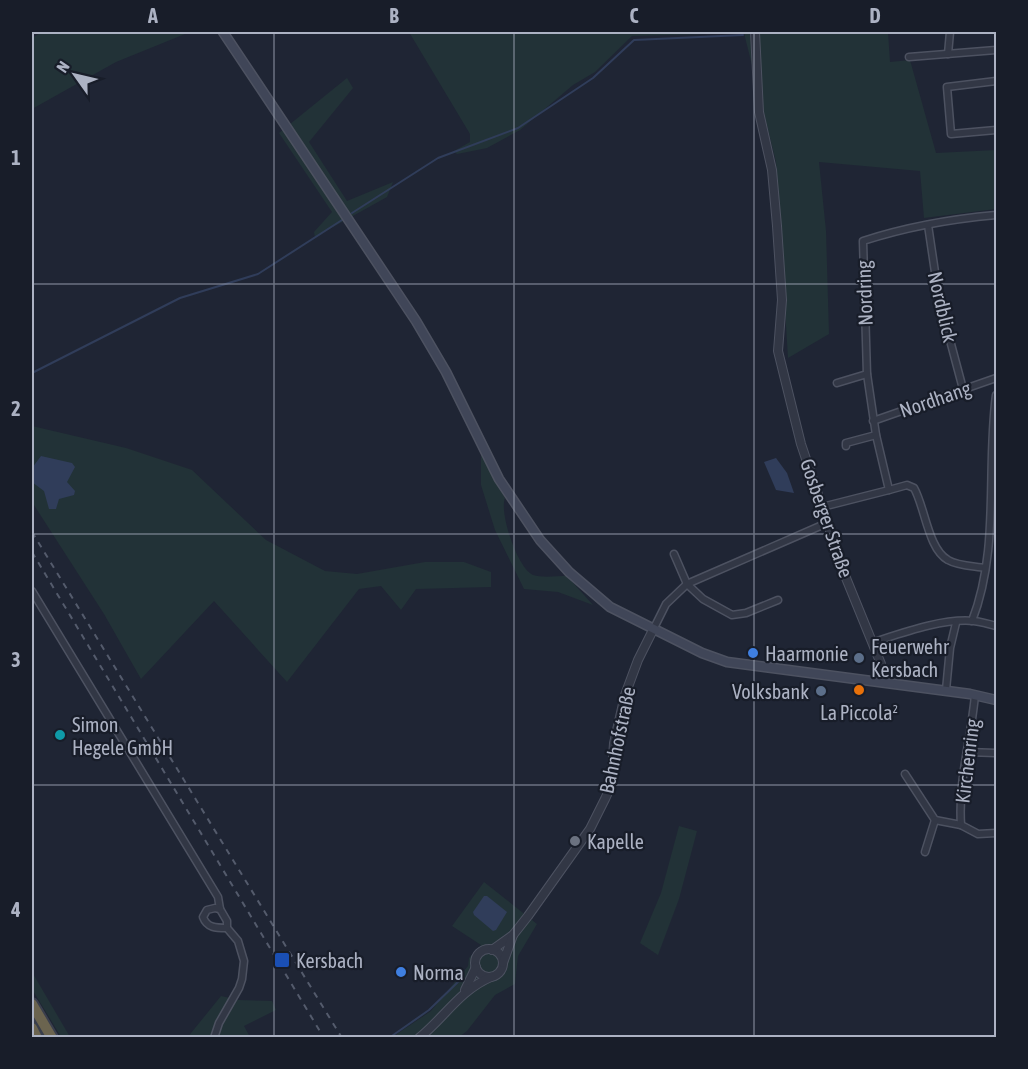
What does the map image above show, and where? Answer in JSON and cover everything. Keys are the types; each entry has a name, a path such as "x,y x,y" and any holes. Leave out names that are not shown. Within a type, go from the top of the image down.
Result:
{"highway":[{"path":"32,1005 52,1038"},
{"path":"32,1029 37,1038"}],"main road":[{"path":"223,32 425,336 446,372 499,479 521,515 554,557 583,585 610,607 657,632 727,662 946,690 996,700"}],"street":[{"name":"Gosberger Straße","path":"755,32 759,112 772,170 777,226 782,300 778,351 801,444 846,578 874,642 881,664 883,682"},
{"path":"948,54 950,32"},
{"path":"909,57 996,50"},
{"path":"996,81 947,87 951,134 996,130"},
{"name":"Nordring","path":"889,489 873,420 867,374 863,241 928,225 996,215"},
{"name":"Nordblick","path":"928,225 939,299 963,389"},
{"path":"837,382 867,374"},
{"name":"Nordhang","path":"873,420 996,378"},
{"path":"972,621 980,602 991,523 992,443 996,394"},
{"path":"846,446 846,443 876,435"},
{"path":"822,507 908,485 914,488 933,542 941,555 950,562 985,568"},
{"path":"657,632 666,604 687,584 827,523"},
{"path":"674,554 687,584 704,599 732,615 746,613 778,600"},
{"path":"32,591 218,897 227,927 241,949 244,970 239,988 213,1038"},
{"path":"874,642 902,633 956,623 972,621 996,626"},
{"path":"946,690 950,648 956,623"},
{"name":"Bahnhofstraße","path":"513,935 590,829 605,799 611,786 614,743 625,694 638,660 657,632"},
{"name":"Kirchenring","path":"975,695 972,728 961,790 961,825 978,834 996,833"},
{"path":"967,752 996,753"},
{"path":"904,774 935,820 961,825"},
{"path":"926,852 935,820"},
{"path":"220,909 207,910 203,917 204,920 211,927 227,927"},
{"path":"492,950 513,935"},
{"path":"419,1038 463,994 480,982 498,974 513,935"},
{"path":"490,977 481,975 476,968 475,960 478,954 484,950 492,950 500,954 503,963"},
{"path":"463,994 476,968"}],"shaded area":[{"path":"42,32 190,32 116,62 32,109 32,38"},
{"path":"409,32 888,32 890,62 910,60 936,153 996,150 996,209 924,218 920,171 819,162 826,231 829,334 788,358 776,162 744,33 632,36 595,72 573,85 520,130 487,148 457,154 454,151 470,142 470,134"},
{"path":"347,78 353,88 309,142 347,201 393,182 387,197 315,237 314,232 332,212 279,133"},
{"path":"32,426 126,448 192,470 266,540 325,571 357,574 425,562 464,562 491,572 491,587 416,589 401,610 381,586 359,589 287,682 214,601 141,679 104,614 32,502"},
{"path":"481,452 505,498 507,527 521,562 533,575 567,576 593,605 558,592 524,589 495,530 481,485"},
{"path":"679,826 697,831 679,899 658,955 640,943 661,893"},
{"path":"484,882 537,924 518,956 515,984 495,995 467,1031 459,1037 391,1038 431,1011 468,966 469,958 481,945 452,926"},
{"path":"32,972 70,1037 61,1037 32,989"},
{"path":"221,996 239,1000 272,1001 276,1010 244,1026 250,1037 187,1038"}],"water":[{"path":"41,456 72,463 75,467 67,482 75,491 74,495 59,499 56,509 49,509 44,491 32,482 32,468"},
{"path":"776,458 787,473 794,493 776,490 764,462"},
{"path":"484,896 507,912 496,930 493,931 473,912"}],"waterway":[{"path":"352,213 438,158 518,128 593,78 634,40 743,35"},
{"path":"32,373 180,298 258,274 342,220"},
{"path":"389,1038 429,1010 460,980"}],"railway":[{"path":"32,532 342,1038"},
{"path":"32,552 324,1038"}],"place":[{"name":"Haarmonie","path":"753,653"},
{"name":"Feuerwehr Kersbach","path":"859,658"},
{"name":"La Piccola²","path":"859,690"},
{"name":"Volksbank","path":"821,691"},
{"name":"Simon Hegele GmbH","path":"60,735"},
{"name":"Kapelle","path":"575,841"},
{"name":"Kersbach","path":"282,960"},
{"name":"Norma","path":"401,972"}]}
